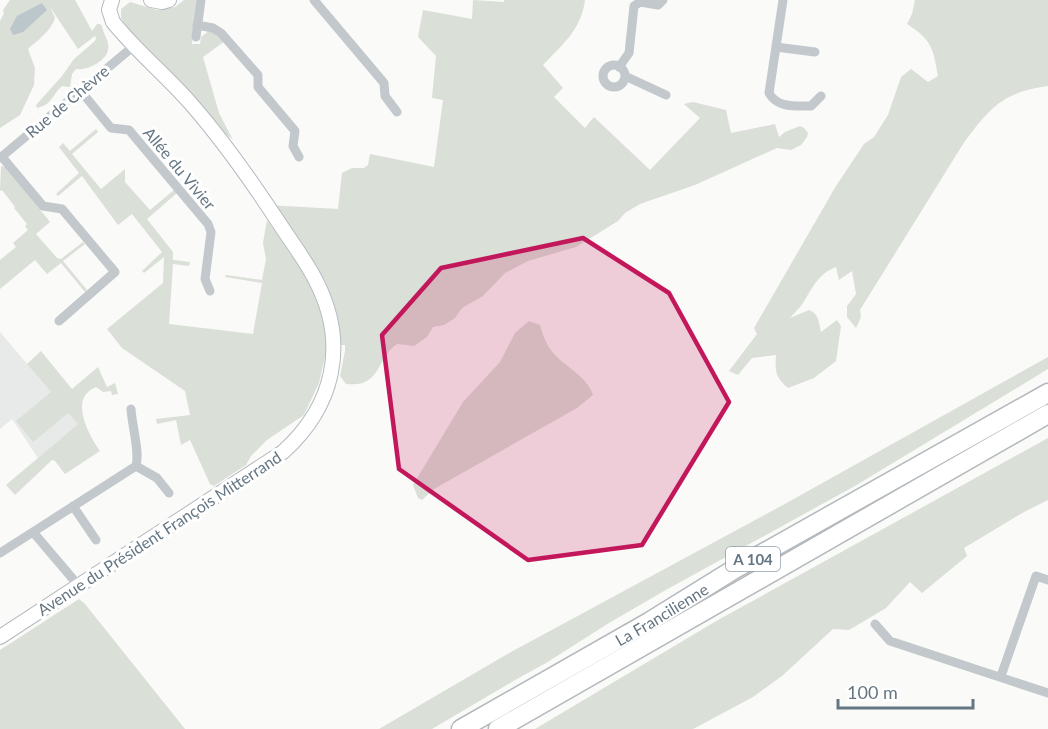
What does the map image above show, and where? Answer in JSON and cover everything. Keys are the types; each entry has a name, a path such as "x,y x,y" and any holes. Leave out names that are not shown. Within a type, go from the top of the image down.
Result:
{"highway":[{"name":"La Francilienne","path":"461,729 649,622 733,570 1048,393"},
{"name":"La Francilienne","path":"498,729 1048,414"}],"street":[{"path":"152,0 162,2 169,0"},
{"path":"196,37 201,0"},
{"path":"314,0 384,83 385,96 397,112"},
{"path":"619,67 629,53 634,6 640,2 658,4 663,0"},
{"path":"783,0 769,93 781,104 811,106 821,96"},
{"name":"Avenue du Président François Mitterrand","path":"0,637 267,463 292,444 313,419 322,401 329,382 334,354 334,338 327,309 318,285 307,266 226,147 190,103 111,18 110,1"},
{"path":"197,25 213,28 221,33 258,75 258,87 295,131 293,146 299,157"},
{"name":"Rue de Chèvre","path":"1,158 135,45"},
{"path":"776,47 815,52"},
{"path":"612,65 624,71 625,76 623,83 617,87 604,82 603,75 612,65"},
{"path":"625,76 666,95"},
{"name":"Allée du Vivier","path":"80,90 111,128 129,130 208,224 211,232 205,279 210,291"},
{"path":"1,158 44,206 62,209 115,272 58,321"},
{"path":"0,553 136,466 138,458 131,409"},
{"path":"136,466 157,478 169,493"},
{"path":"73,506 96,540"},
{"path":"33,532 78,585"},
{"path":"1001,676 1036,576 1048,580"},
{"path":"875,624 890,641 1048,693"}],"highlighted area":[{"path":"583,238 669,293 729,402 642,545 528,560 399,469 382,335 441,268"}],"shaded area":[{"path":"10,0 75,0 92,31 97,24 102,26 108,50 104,58 95,64 76,69 72,74 70,87 62,86 49,102 37,108 36,105 74,59 96,38 95,36 78,49 50,7 55,18 53,23 44,35 28,49 35,68 34,85 20,115 0,128 0,21 3,10"},
{"path":"184,0 196,0 197,2 192,44 200,44 201,37 210,30 225,41 203,57 219,113 233,140 222,131 185,86 121,18 121,9 130,2 157,10 175,7"},
{"path":"473,0 504,2 504,0 585,0 580,20 575,28 543,65 563,88 554,97 585,128 594,117 650,170 700,118 684,104 693,102 726,110 731,133 775,124 779,137 800,126 808,133 807,137 801,145 791,150 777,148 695,185 640,204 625,213 618,221 576,247 528,261 505,273 483,296 462,308 455,318 444,325 433,327 427,337 414,346 397,344 366,382 346,384 340,376 345,345 335,345 330,317 267,205 338,209 342,173 352,168 364,168 368,165 370,154 434,167 443,100 432,98 436,56 418,37 423,10 472,19"},
{"path":"915,0 1048,0 1048,86 1019,93 998,104 972,132 860,310 861,317 856,328 847,317 847,306 856,294 852,271 839,280 836,267 816,282 802,305 790,318 809,310 817,316 821,332 837,320 841,326 836,361 814,378 788,388 777,373 776,355 752,358 738,375 729,371 757,334 754,328 836,186 864,144 874,137 888,115 901,77 911,69 928,82 938,76 930,46 922,35 907,24"},
{"path":"42,3 47,10 23,32 13,35 10,29 17,16"},
{"path":"96,129 98,132 72,154 101,189 125,169 125,182 150,210 174,190 177,193 147,219 173,252 173,260 190,262 189,266 173,264 169,324 253,334 262,283 225,277 226,275 262,280 266,259 263,243 267,220 311,284 324,320 328,344 319,383 304,415 267,440 251,456 246,465 214,486 210,484 190,440 181,445 176,420 157,424 156,419 190,415 185,391 122,348 107,329 163,283 164,257 144,273 142,271 162,252 132,214 118,225 82,176 58,196 56,194 79,173 59,147 63,143 70,151"},
{"path":"1,166 6,167 50,222 36,234 57,258 61,259 83,242 85,244 63,261 87,290 85,292 61,263 47,274 35,260 0,289 0,260 16,247 13,243 28,230 25,226 27,224 15,207 2,190 0,191"},
{"path":"529,321 540,325 553,353 587,383 593,395 577,408 434,489 422,500 418,498 413,485 463,402 500,362 515,333"},
{"path":"0,332 78,424 38,458 12,419 0,429"},
{"path":"41,351 72,389 98,367 107,387 115,383 118,394 112,395 111,391 103,392 96,387 83,399 83,417 100,451 65,474 52,460 15,495 6,485 78,424 68,413 33,442 16,421 51,392 27,364"},
{"path":"1048,357 1048,369 855,486 664,591 432,729 379,729 511,652 783,505"},
{"path":"1048,438 1048,500 964,548 967,556 922,593 910,582 886,608 849,630 833,629 782,676 753,697 693,729 535,729 718,620"},
{"path":"79,599 185,729 0,729 0,650"}]}
